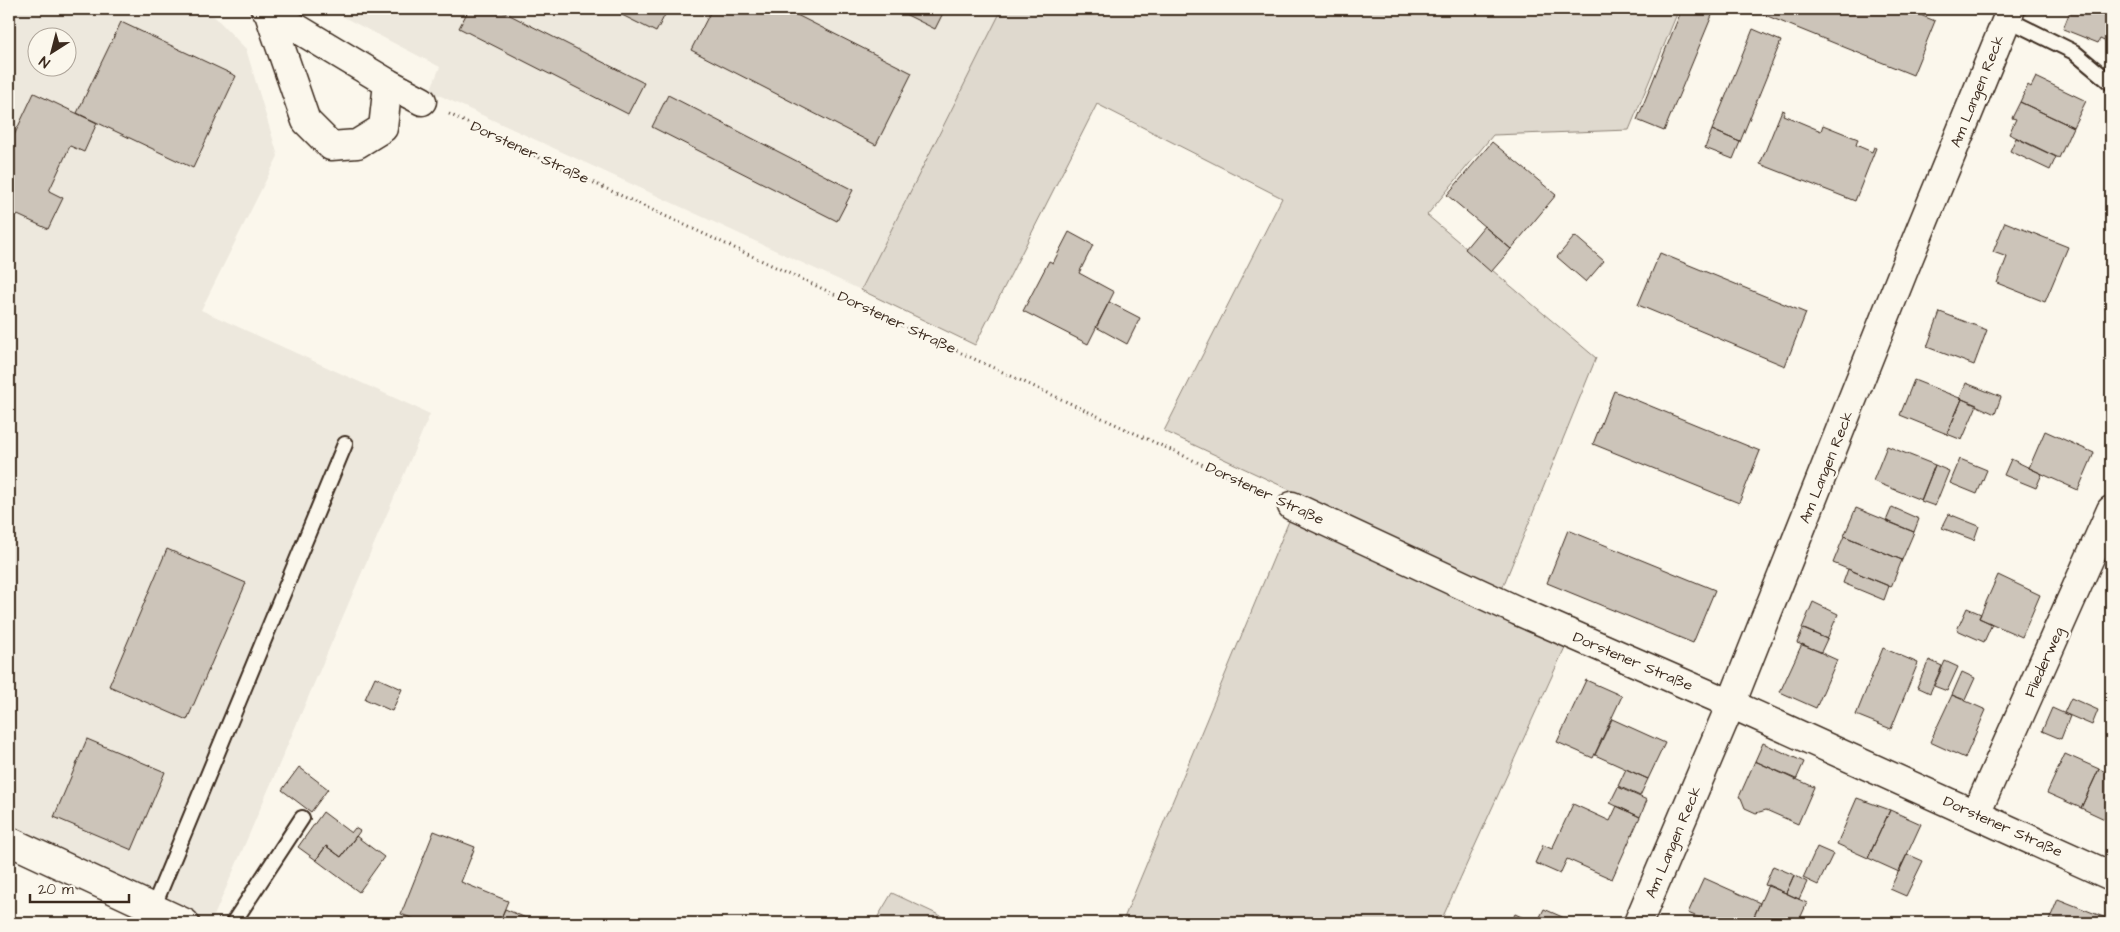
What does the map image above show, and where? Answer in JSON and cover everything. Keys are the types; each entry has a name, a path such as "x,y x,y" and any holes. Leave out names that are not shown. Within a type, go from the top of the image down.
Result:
{"street":[{"path":"266,10 306,121 331,146 356,144 383,128 388,83"},
{"path":"266,10 388,83 422,101"},
{"name":"Am Langen Reck","path":"1638,923 1732,704 1903,272 2009,14"},
{"name":"Dorstener Straße","path":"1292,506 1518,611 1732,704 2111,876"},
{"name":"Fliederweg","path":"1976,814 2111,510"},
{"path":"9,841 184,923"}],"lane":[{"path":"2009,14 2074,52 2111,83"},
{"path":"153,908 345,444"},
{"path":"233,923 302,818"}],"path":[{"name":"Dorstener Straße","path":"422,101 514,146 1292,506"}],"shaded area":[{"path":"9,9 201,9 215,17 246,49 278,156 201,310 430,414 211,923 151,923 9,855"},
{"path":"328,9 1002,9 861,290 430,91 440,67"},
{"path":"1002,9 1679,9 1629,130 1493,135 1427,215 1596,358 1502,589 1164,431 1282,198 1097,104 975,345 861,290"},
{"path":"1289,521 1566,645 1440,923 1122,923"},
{"path":"892,893 956,923 874,923"}],"building":[{"path":"469,9 498,9 644,83 628,114 459,28"},
{"path":"610,9 668,9 656,32"},
{"path":"712,9 785,9 912,73 876,145 691,50"},
{"path":"895,9 945,9 935,29"},
{"path":"1682,9 1703,9 1713,13 1664,131 1637,120"},
{"path":"1762,9 1892,9 1906,15 1908,10 1935,21 1913,75 1760,13"},
{"path":"2071,9 2111,9 2111,44 2100,39 2098,43 2063,29"},
{"path":"121,22 236,76 193,168 77,113"},
{"path":"1753,29 1781,41 1740,142 1712,130"},
{"path":"2036,77 2086,101 2073,127 2020,102 2028,85 2031,87"},
{"path":"34,93 97,123 84,152 70,146 49,191 63,198 48,229 9,211 9,146"},
{"path":"668,95 853,190 837,221 652,127"},
{"path":"2020,102 2073,127 2059,158 2009,134 2016,119 2012,118"},
{"path":"1782,110 1785,111 1783,115 1821,131 1823,125 1858,139 1856,145 1872,152 1874,147 1876,148 1855,201 1760,164"},
{"path":"1712,130 1740,142 1733,159 1705,148"},
{"path":"2016,138 2056,157 2050,170 2010,151"},
{"path":"1492,142 1556,195 1511,249 1447,195"},
{"path":"2005,222 2068,247 2045,302 1997,283 2007,257 1993,252"},
{"path":"1484,226 1511,249 1491,272 1465,249"},
{"path":"1069,232 1093,245 1079,273 1114,292 1088,344 1023,311 1049,261 1053,263"},
{"path":"1575,236 1604,261 1586,282 1557,257"},
{"path":"1660,253 1806,313 1785,366 1638,305"},
{"path":"1109,302 1140,318 1127,344 1096,327"},
{"path":"1940,312 1987,330 1974,365 1927,347"},
{"path":"1914,380 1962,399 1947,434 1900,415"},
{"path":"1966,383 2001,397 1995,414 1960,398"},
{"path":"1614,391 1760,451 1739,503 1593,444"},
{"path":"1962,399 1977,405 1962,440 1947,434"},
{"path":"2045,431 2094,453 2078,490 2029,468"},
{"path":"1887,446 1935,465 1921,500 1873,481"},
{"path":"1960,459 1987,470 1977,494 1950,483"},
{"path":"2011,459 2042,474 2036,488 2004,475"},
{"path":"1935,465 1949,471 1935,506 1921,501"},
{"path":"1892,507 1919,519 1914,532 1886,521"},
{"path":"1856,508 1914,532 1902,560 1844,536"},
{"path":"1949,514 1979,526 1974,540 1942,528"},
{"path":"1568,530 1715,590 1693,643 1547,583"},
{"path":"1844,536 1902,560 1891,587 1833,563"},
{"path":"167,549 246,583 187,720 109,686"},
{"path":"1848,569 1889,586 1884,600 1843,583"},
{"path":"1998,575 2040,595 2022,637 1979,618"},
{"path":"1813,602 1838,614 1827,639 1802,628"},
{"path":"1967,608 1981,614 1979,618 1992,624 1984,642 1957,630"},
{"path":"1803,629 1827,639 1821,652 1797,643"},
{"path":"1802,644 1837,660 1816,708 1780,692"},
{"path":"1883,648 1918,663 1891,729 1856,715"},
{"path":"1929,660 1942,666 1930,693 1917,687"},
{"path":"1945,661 1958,667 1947,691 1934,686"},
{"path":"1962,672 1975,678 1965,700 1952,695"},
{"path":"375,677 402,689 392,711 365,699"},
{"path":"1586,680 1622,696 1593,758 1557,742"},
{"path":"1952,695 1986,710 1965,758 1930,742"},
{"path":"2071,698 2098,710 2092,725 2064,713"},
{"path":"2052,708 2070,716 2061,739 2042,731"},
{"path":"1612,719 1665,743 1648,779 1595,755"},
{"path":"87,739 165,772 132,850 54,817"},
{"path":"1763,743 1804,762 1796,780 1755,761"},
{"path":"2065,754 2099,769 2081,808 2047,793"},
{"path":"1755,761 1814,787 1798,824 1766,810 1756,813 1745,808 1739,797"},
{"path":"299,767 328,789 311,812 282,790"},
{"path":"1626,769 1648,779 1640,796 1618,786"},
{"path":"2099,769 2111,774 2111,822 2081,808"},
{"path":"1618,787 1647,800 1640,817 1610,803"},
{"path":"1857,798 1890,810 1868,858 1837,844"},
{"path":"1573,804 1610,821 1617,806 1640,817 1612,879 1567,859 1560,874 1535,863 1543,845 1552,849"},
{"path":"1890,810 1921,824 1899,872 1868,858"},
{"path":"323,812 351,833 355,828 360,831 341,857 326,846 316,860 298,847"},
{"path":"434,831 475,847 461,882 508,901 499,923 424,923 401,914"},
{"path":"356,836 384,857 359,892 316,860 326,846 341,857"},
{"path":"1817,847 1833,854 1818,885 1803,878"},
{"path":"1907,854 1923,861 1906,896 1890,889"},
{"path":"1773,866 1794,875 1786,893 1765,885"},
{"path":"1794,875 1807,882 1799,899 1786,893"},
{"path":"1704,878 1760,903 1751,923 1712,923 1688,913"},
{"path":"1768,885 1807,903 1798,923 1751,923"},
{"path":"2058,899 2111,920 2111,923 2048,923"},
{"path":"505,909 533,921 532,923 499,923"},
{"path":"1544,909 1576,923 1537,923"},
{"path":"1515,914 1535,923 1510,923"}]}
